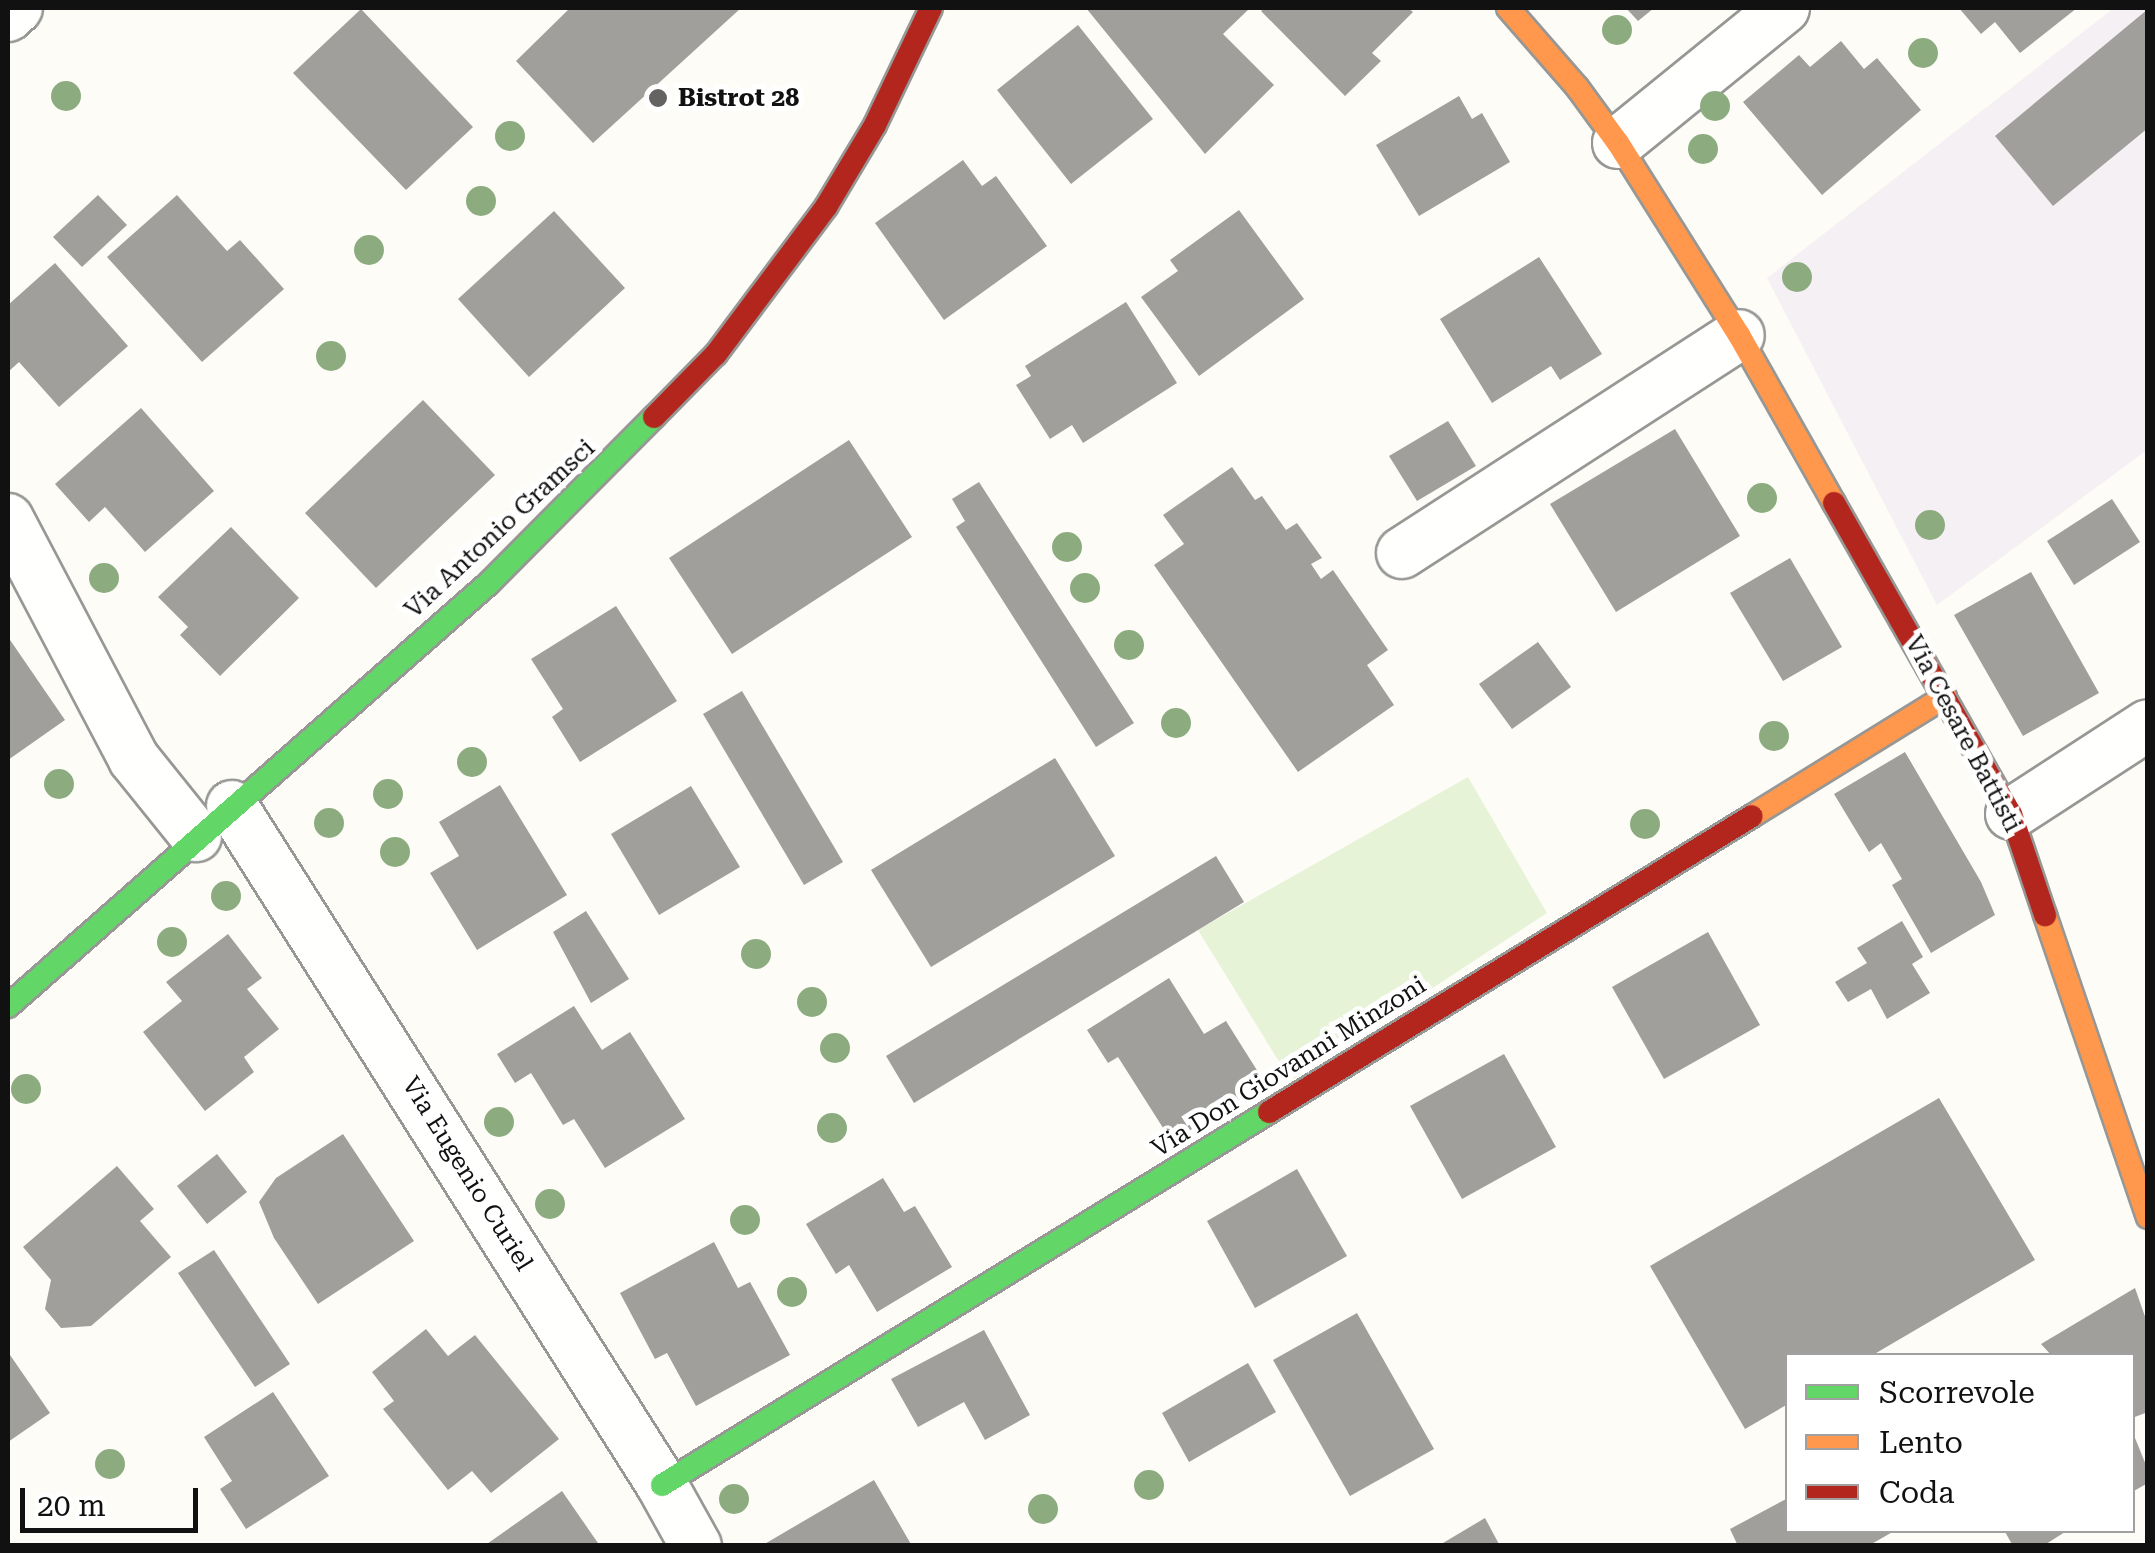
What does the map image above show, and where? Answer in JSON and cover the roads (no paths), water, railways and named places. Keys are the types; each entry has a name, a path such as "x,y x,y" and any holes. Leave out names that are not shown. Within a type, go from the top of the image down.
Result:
{"street":[{"path":"8,16 16,8"},
{"name":"Via Antonio Gramsci","path":"8,1006 488,583 716,354 826,207 875,125 931,8"},
{"name":"Via Cesare Battisti","path":"1508,8 1577,87 1618,143 1738,335 2011,814 2148,1218"},
{"path":"1618,143 1784,8"},
{"path":"1402,553 1738,335"},
{"name":"Via Eugenio Curiel","path":"8,520 134,758 214,821 662,1485 696,1546"},
{"name":"Via Don Giovanni Minzoni","path":"662,1485 1946,697"},
{"path":"2011,814 2148,725"}],"place":[{"name":"Bistrot 28","path":"658,98"}]}
